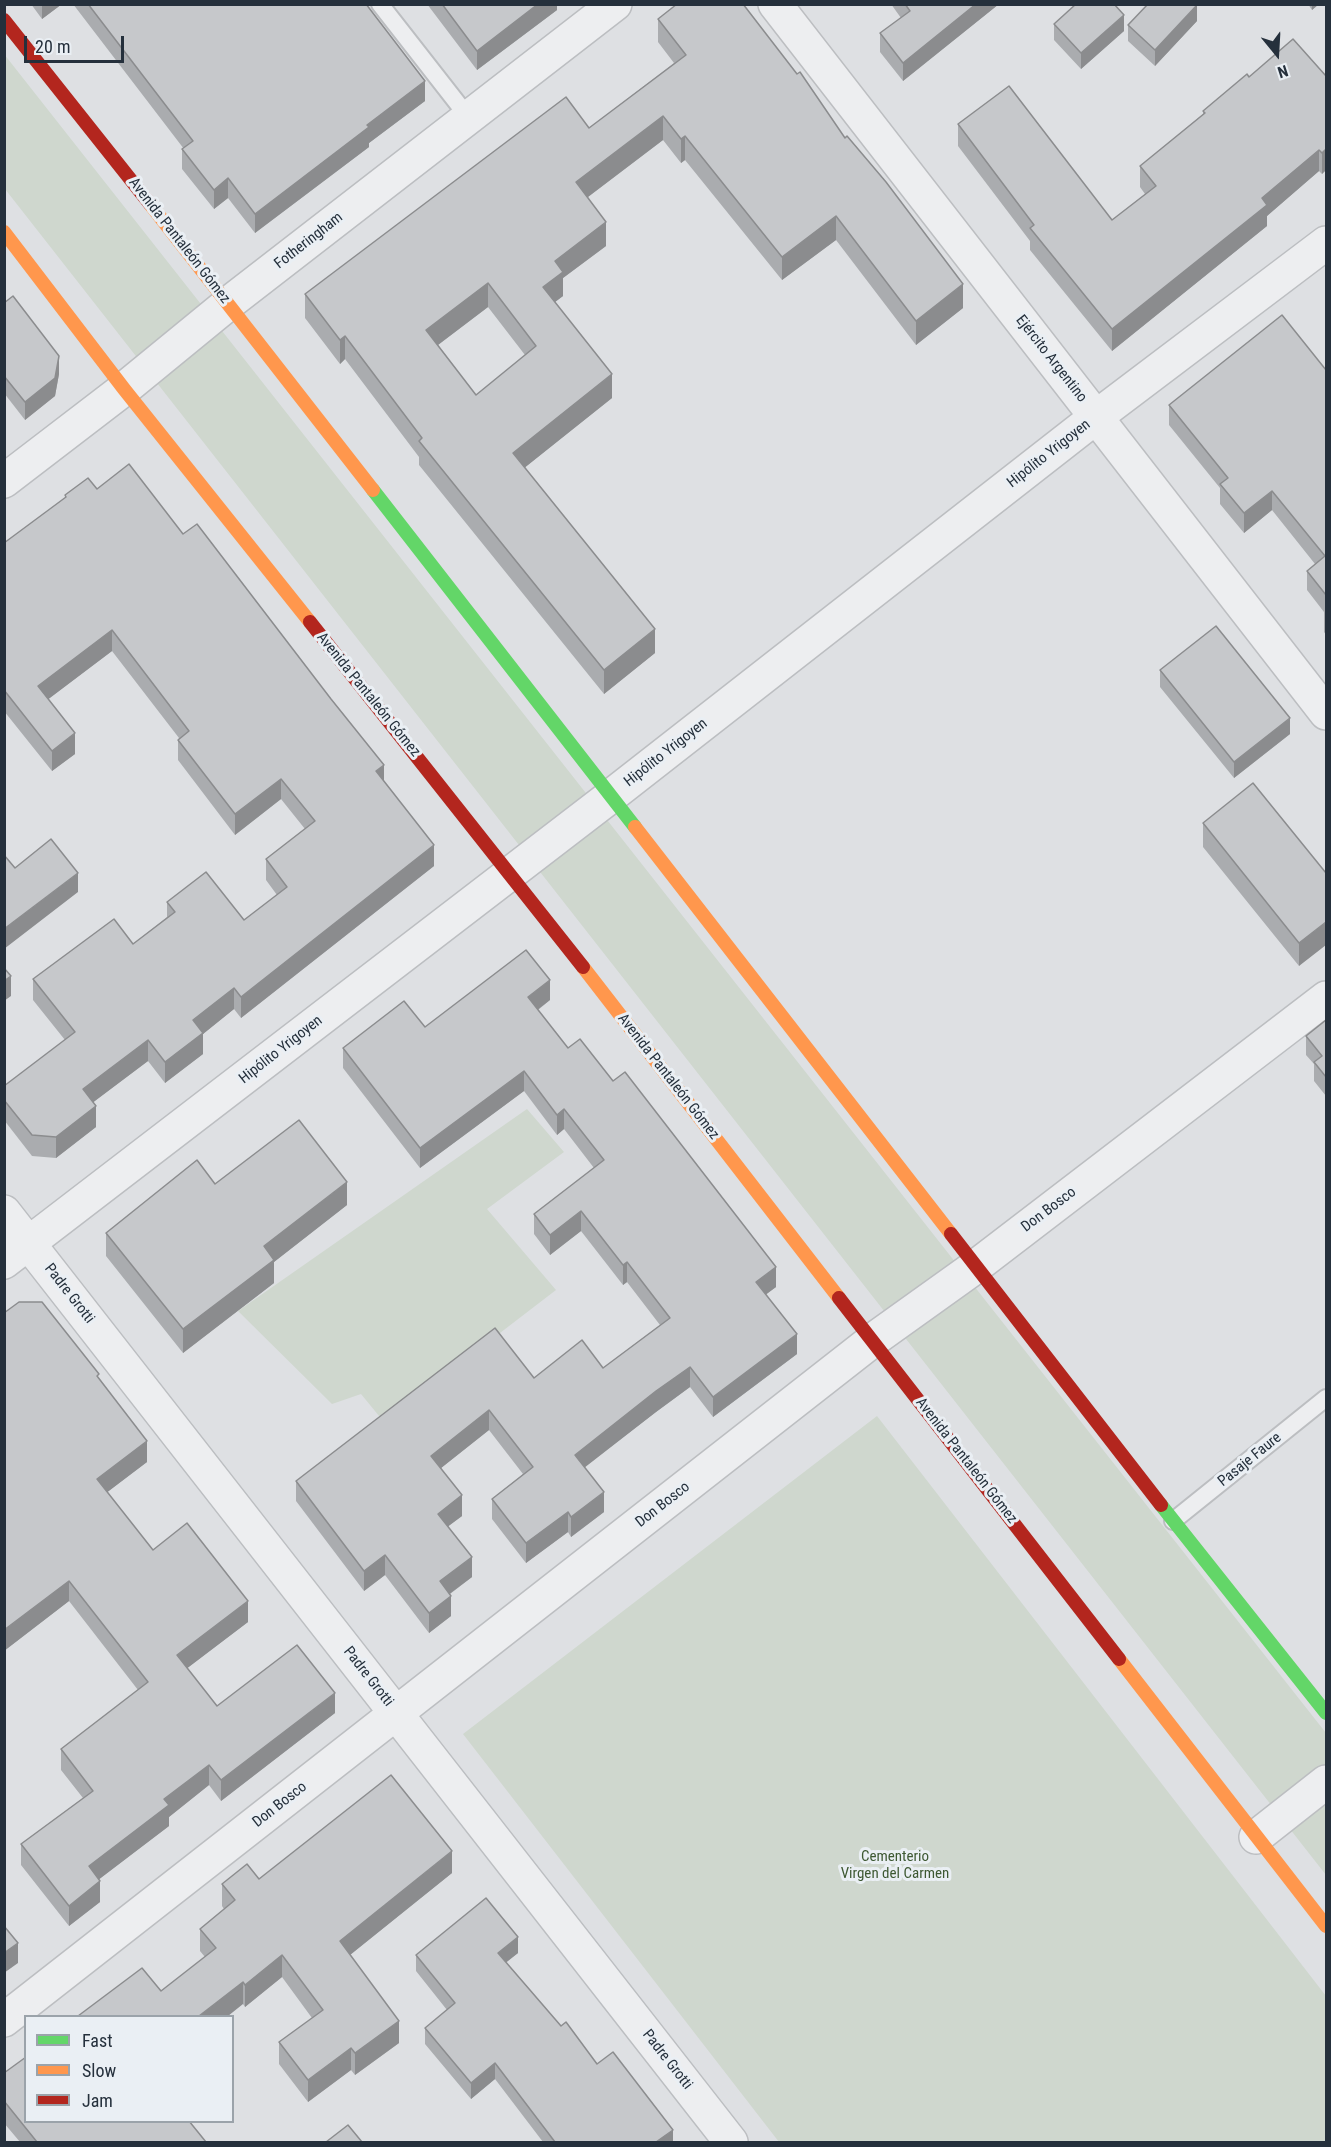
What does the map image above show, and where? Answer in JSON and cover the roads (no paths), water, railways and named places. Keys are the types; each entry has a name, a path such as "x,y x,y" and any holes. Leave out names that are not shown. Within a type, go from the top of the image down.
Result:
{"main road":[{"name":"Avenida Pantaleón Gómez","path":"4,20 229,303 975,1267 1326,1713"},
{"name":"Avenida Pantaleón Gómez","path":"4,232 124,389 510,873 1326,1926"}],"street":[{"name":"Fotheringham","path":"4,481 124,389 229,303 615,4"},
{"name":"Ejército Argentino","path":"775,4 1326,713"},
{"name":"Hipólito Yrigoyen","path":"17,1253 611,796 1096,417 1326,243"},
{"name":"Don Bosco","path":"4,2020 873,1341 975,1267 1326,998"},
{"name":"Padre Grotti","path":"4,1212 17,1253 397,1713 731,2142"},
{"path":"1256,1837 1326,1782"}],"lane":[{"path":"380,4 469,118"},
{"name":"Pasaje Faure","path":"1173,1521 1326,1398"}],"park label":[{"name":"Cementerio Virgen del Carmen","path":"895,1866"}]}
